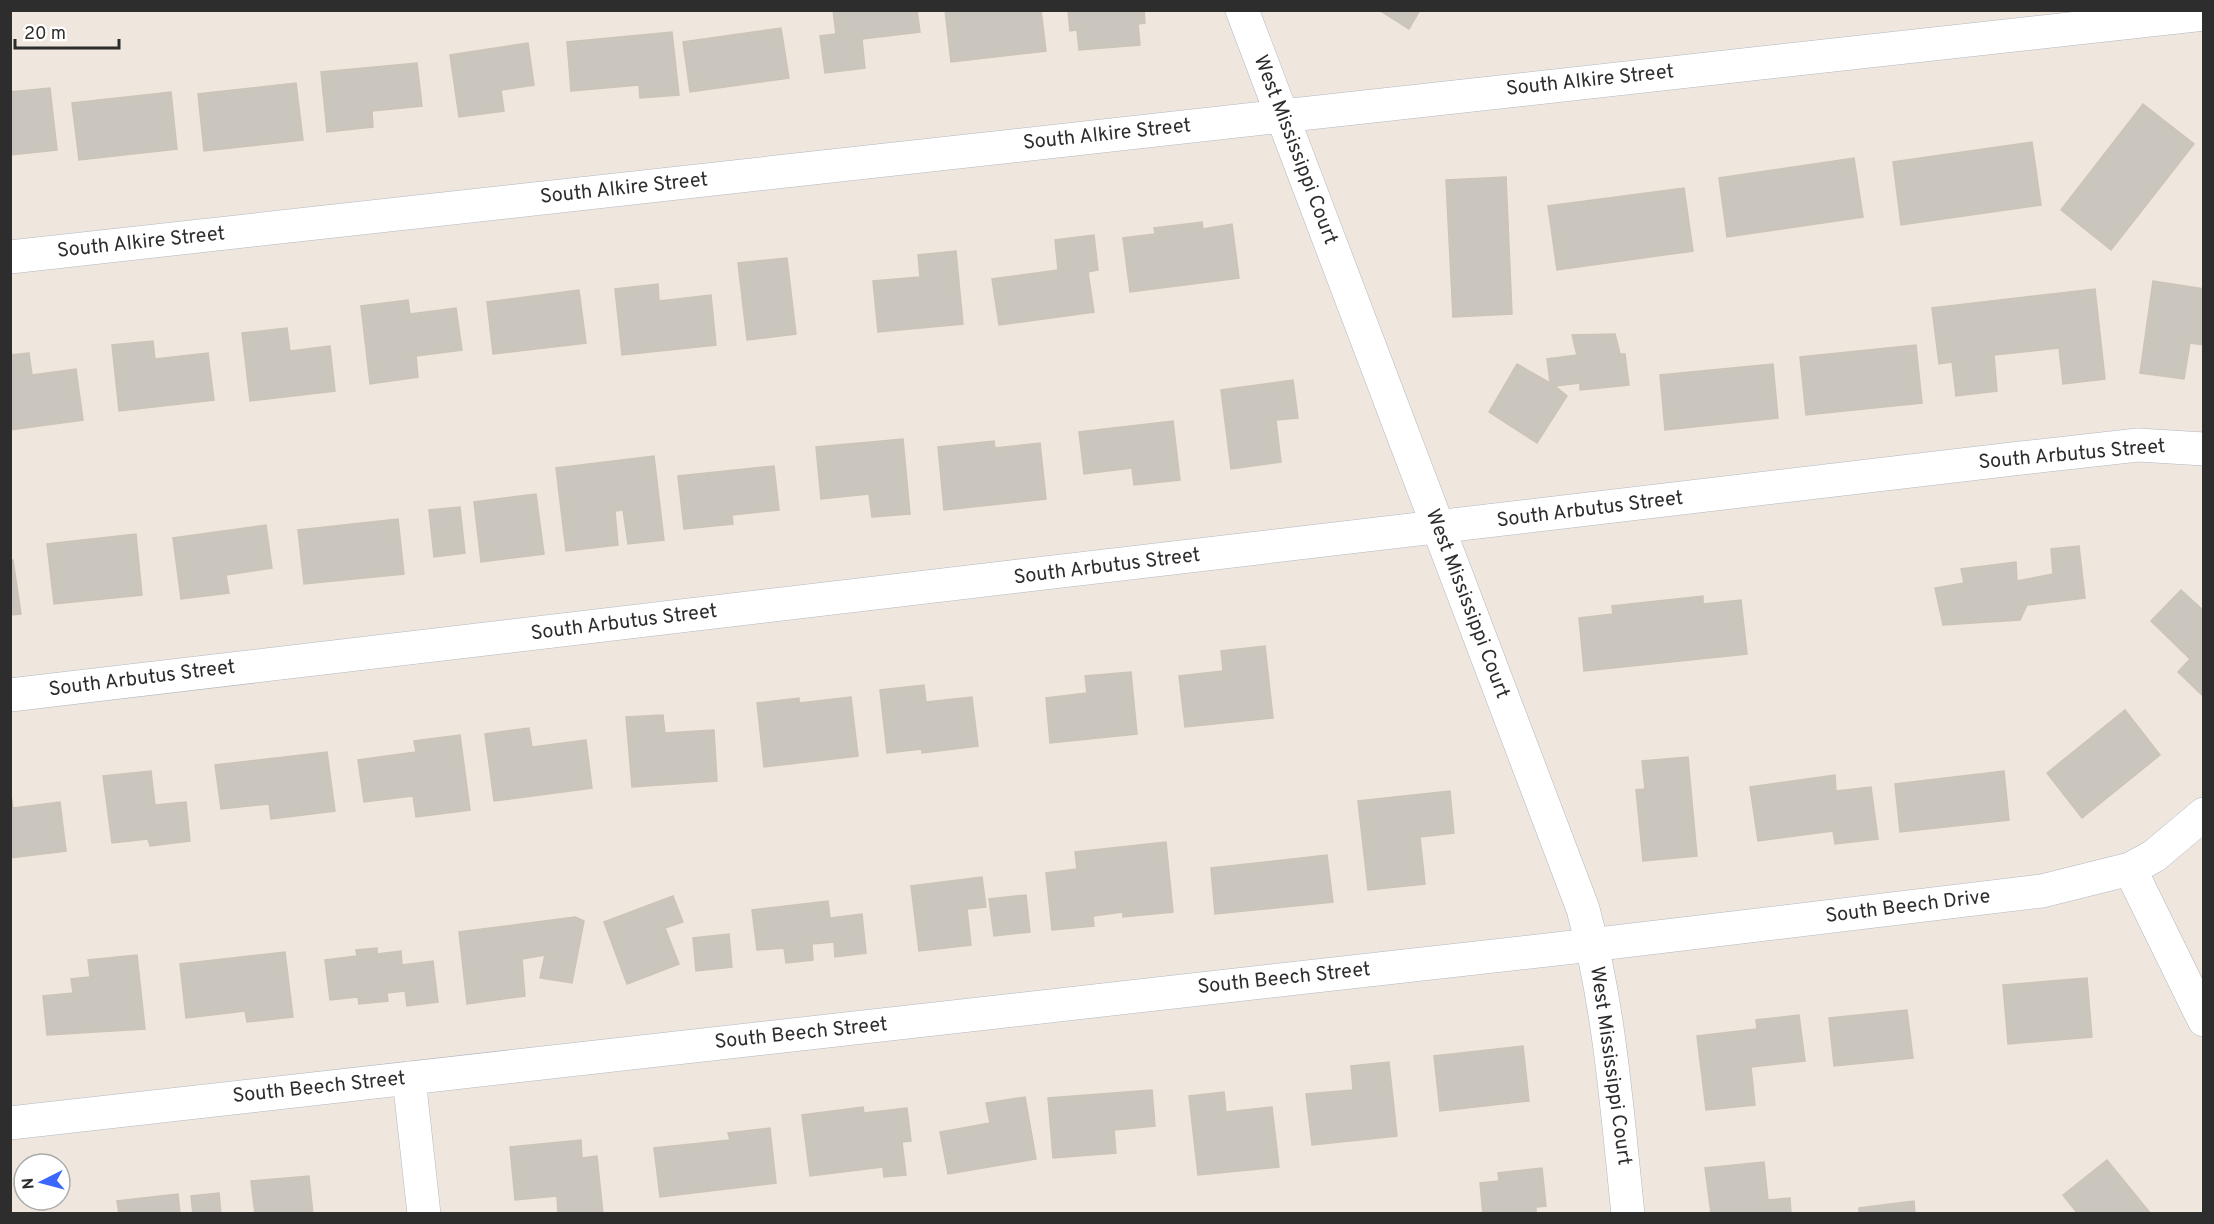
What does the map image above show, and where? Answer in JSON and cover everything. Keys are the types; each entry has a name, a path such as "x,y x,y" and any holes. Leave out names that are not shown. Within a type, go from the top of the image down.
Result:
{"street":[{"name":"West Mississippi Court","path":"1242,10 1568,867 1592,944 1608,1029 1628,1214"},
{"name":"South Alkire Street","path":"10,257 2204,14"},
{"name":"South Arbutus Street","path":"10,695 2126,446 2204,448"},
{"name":"South Beech Drive","path":"1592,944 2042,891 2130,869 2154,856 2204,814"},
{"path":"2130,869 2204,1020"},
{"name":"South Beech Street","path":"10,1123 1592,944"},
{"path":"409,1078 424,1214"}],"building":[{"path":"833,10 917,10 920,32 862,39 865,68 825,73 820,36 836,34"},
{"path":"945,10 1041,10 1046,51 951,62"},
{"path":"1068,10 1144,10 1145,23 1138,24 1140,45 1079,50 1077,30 1070,31"},
{"path":"1379,10 1420,10 1409,29"},
{"path":"781,28 789,78 690,92 683,42"},
{"path":"672,32 679,95 640,98 639,85 571,91 567,42"},
{"path":"528,43 534,85 501,90 504,111 459,117 450,55"},
{"path":"417,63 422,106 372,111 373,127 327,132 321,72"},
{"path":"296,83 303,140 204,151 198,94"},
{"path":"50,88 57,150 10,155 10,92"},
{"path":"171,92 177,149 79,160 72,103"},
{"path":"2143,104 2194,144 2111,250 2061,210"},
{"path":"2032,142 2041,205 1901,225 1893,162"},
{"path":"1854,158 1863,217 1727,237 1719,178"},
{"path":"1506,177 1512,314 1453,317 1446,180"},
{"path":"1684,188 1693,251 1557,270 1548,206"},
{"path":"1202,222 1203,229 1232,224 1239,278 1130,292 1123,238 1155,234 1154,228"},
{"path":"1094,235 1098,270 1088,272 1094,312 999,325 992,279 1058,270 1055,240"},
{"path":"956,251 963,324 878,332 873,281 920,277 918,255"},
{"path":"787,258 796,334 747,340 738,263"},
{"path":"2153,281 2204,289 2204,345 2190,343 2184,379 2140,373"},
{"path":"658,284 659,301 711,295 716,345 622,355 615,289"},
{"path":"2095,289 2105,379 2063,384 2059,348 1994,355 1997,391 1956,396 1952,362 1939,364 1932,308"},
{"path":"579,290 586,343 493,354 487,302"},
{"path":"408,300 410,314 456,308 462,350 416,356 418,377 370,384 361,306"},
{"path":"287,328 290,351 330,346 335,391 250,401 242,333"},
{"path":"1615,334 1620,354 1625,354 1629,385 1580,390 1580,383 1555,386 1567,396 1537,443 1489,412 1517,364 1550,383 1547,359 1577,355 1572,335"},
{"path":"153,341 155,359 208,353 214,400 119,411 112,345"},
{"path":"1916,345 1922,403 1806,415 1800,357"},
{"path":"29,353 32,375 76,369 83,420 10,430 10,355"},
{"path":"1773,364 1778,418 1665,430 1660,375"},
{"path":"1293,380 1298,418 1276,420 1281,462 1231,469 1221,390"},
{"path":"1173,421 1180,480 1134,485 1132,468 1084,474 1079,432"},
{"path":"903,439 910,514 872,517 869,494 821,499 816,447"},
{"path":"994,441 995,448 1040,443 1046,499 944,510 938,447"},
{"path":"654,456 664,540 628,544 623,510 615,511 618,545 566,551 556,468"},
{"path":"774,466 779,510 732,515 733,524 684,529 678,476"},
{"path":"536,494 544,554 481,562 474,502"},
{"path":"460,507 465,553 434,557 429,510"},
{"path":"398,519 404,574 304,584 298,530"},
{"path":"266,525 272,568 226,575 229,593 181,599 173,538"},
{"path":"136,534 142,595 54,604 47,544"},
{"path":"2079,546 2085,598 2027,605 2020,620 1943,625 1935,588 1964,583 1961,569 2016,562 2017,581 2053,574 2051,549"},
{"path":"13,560 21,614 10,615 10,561"},
{"path":"2181,590 2204,611 2204,697 2178,672 2190,659 2151,621"},
{"path":"1703,596 1703,604 1741,600 1747,654 1584,671 1579,618 1613,614 1612,606"},
{"path":"1265,646 1273,718 1185,727 1179,676 1223,671 1221,651"},
{"path":"1131,672 1137,734 1050,743 1046,698 1087,693 1085,676"},
{"path":"924,685 926,702 972,697 978,746 922,753 922,749 887,753 880,690"},
{"path":"851,697 858,756 764,767 757,703 799,698 799,703"},
{"path":"2125,710 2160,755 2082,818 2047,773"},
{"path":"663,715 665,733 714,730 717,781 632,787 626,717"},
{"path":"529,728 532,747 586,740 592,788 494,801 485,734"},
{"path":"460,735 470,810 416,817 413,796 364,802 358,760 416,752 414,741"},
{"path":"327,752 335,811 271,819 269,804 221,809 215,765"},
{"path":"1688,757 1697,856 1643,861 1636,790 1645,789 1642,761"},
{"path":"151,771 155,805 186,802 190,841 150,846 148,839 112,843 103,776"},
{"path":"2004,771 2009,820 1900,832 1895,784"},
{"path":"1835,775 1836,791 1871,787 1878,839 1835,844 1833,831 1758,841 1750,787"},
{"path":"10,788 13,808 60,802 66,851 10,858"},
{"path":"1450,791 1454,833 1420,837 1425,884 1368,890 1358,801"},
{"path":"1166,842 1173,912 1123,917 1123,912 1093,916 1094,926 1052,930 1046,873 1077,869 1075,852"},
{"path":"1327,855 1333,902 1215,914 1211,868"},
{"path":"982,877 986,907 967,909 971,945 919,951 911,886"},
{"path":"1026,895 1030,932 994,936 989,899"},
{"path":"673,896 683,922 665,928 679,964 627,984 604,922"},
{"path":"828,901 830,918 862,914 866,953 835,957 834,942 812,944 813,960 786,963 784,948 757,950 752,910"},
{"path":"575,917 584,921 572,983 540,978 545,955 522,959 525,996 467,1004 459,932"},
{"path":"729,934 732,967 696,971 693,938"},
{"path":"377,948 377,954 401,951 402,965 433,961 438,1002 407,1006 405,991 387,993 388,1001 359,1004 358,997 330,1000 325,960 357,956 356,950"},
{"path":"285,952 293,1017 247,1022 245,1011 186,1018 180,964"},
{"path":"137,955 145,1029 47,1035 43,996 73,993 71,979 90,977 88,960"},
{"path":"2087,978 2092,1037 2008,1044 2003,985"},
{"path":"1907,1010 1913,1058 1834,1066 1829,1018"},
{"path":"1799,1015 1805,1061 1751,1067 1755,1105 1706,1110 1697,1036 1757,1029 1756,1020"},
{"path":"1523,1046 1529,1101 1440,1111 1434,1056"},
{"path":"1389,1062 1397,1136 1312,1145 1306,1094 1353,1090 1351,1066"},
{"path":"1152,1090 1155,1126 1114,1130 1116,1153 1053,1158 1048,1098"},
{"path":"1224,1092 1226,1112 1272,1107 1279,1167 1198,1175 1189,1096"},
{"path":"1025,1097 1036,1159 948,1174 940,1132 990,1123 986,1103"},
{"path":"863,1107 864,1113 907,1108 911,1141 902,1142 906,1175 884,1177 883,1167 810,1176 802,1115"},
{"path":"770,1128 776,1183 660,1197 654,1148 730,1140 728,1133"},
{"path":"581,1140 582,1158 597,1156 603,1214 558,1214 557,1196 515,1200 510,1147"},
{"path":"2107,1160 2151,1214 2078,1214 2063,1195"},
{"path":"1764,1162 1768,1200 1790,1198 1791,1214 1711,1214 1705,1168"},
{"path":"1542,1168 1546,1206 1536,1207 1536,1214 1483,1214 1480,1183 1499,1181 1498,1173"},
{"path":"309,1176 313,1214 255,1214 251,1181"},
{"path":"219,1193 221,1214 193,1214 191,1196"},
{"path":"178,1194 180,1214 119,1214 117,1201"},
{"path":"1914,1201 1915,1214 1859,1214 1859,1208"}]}
